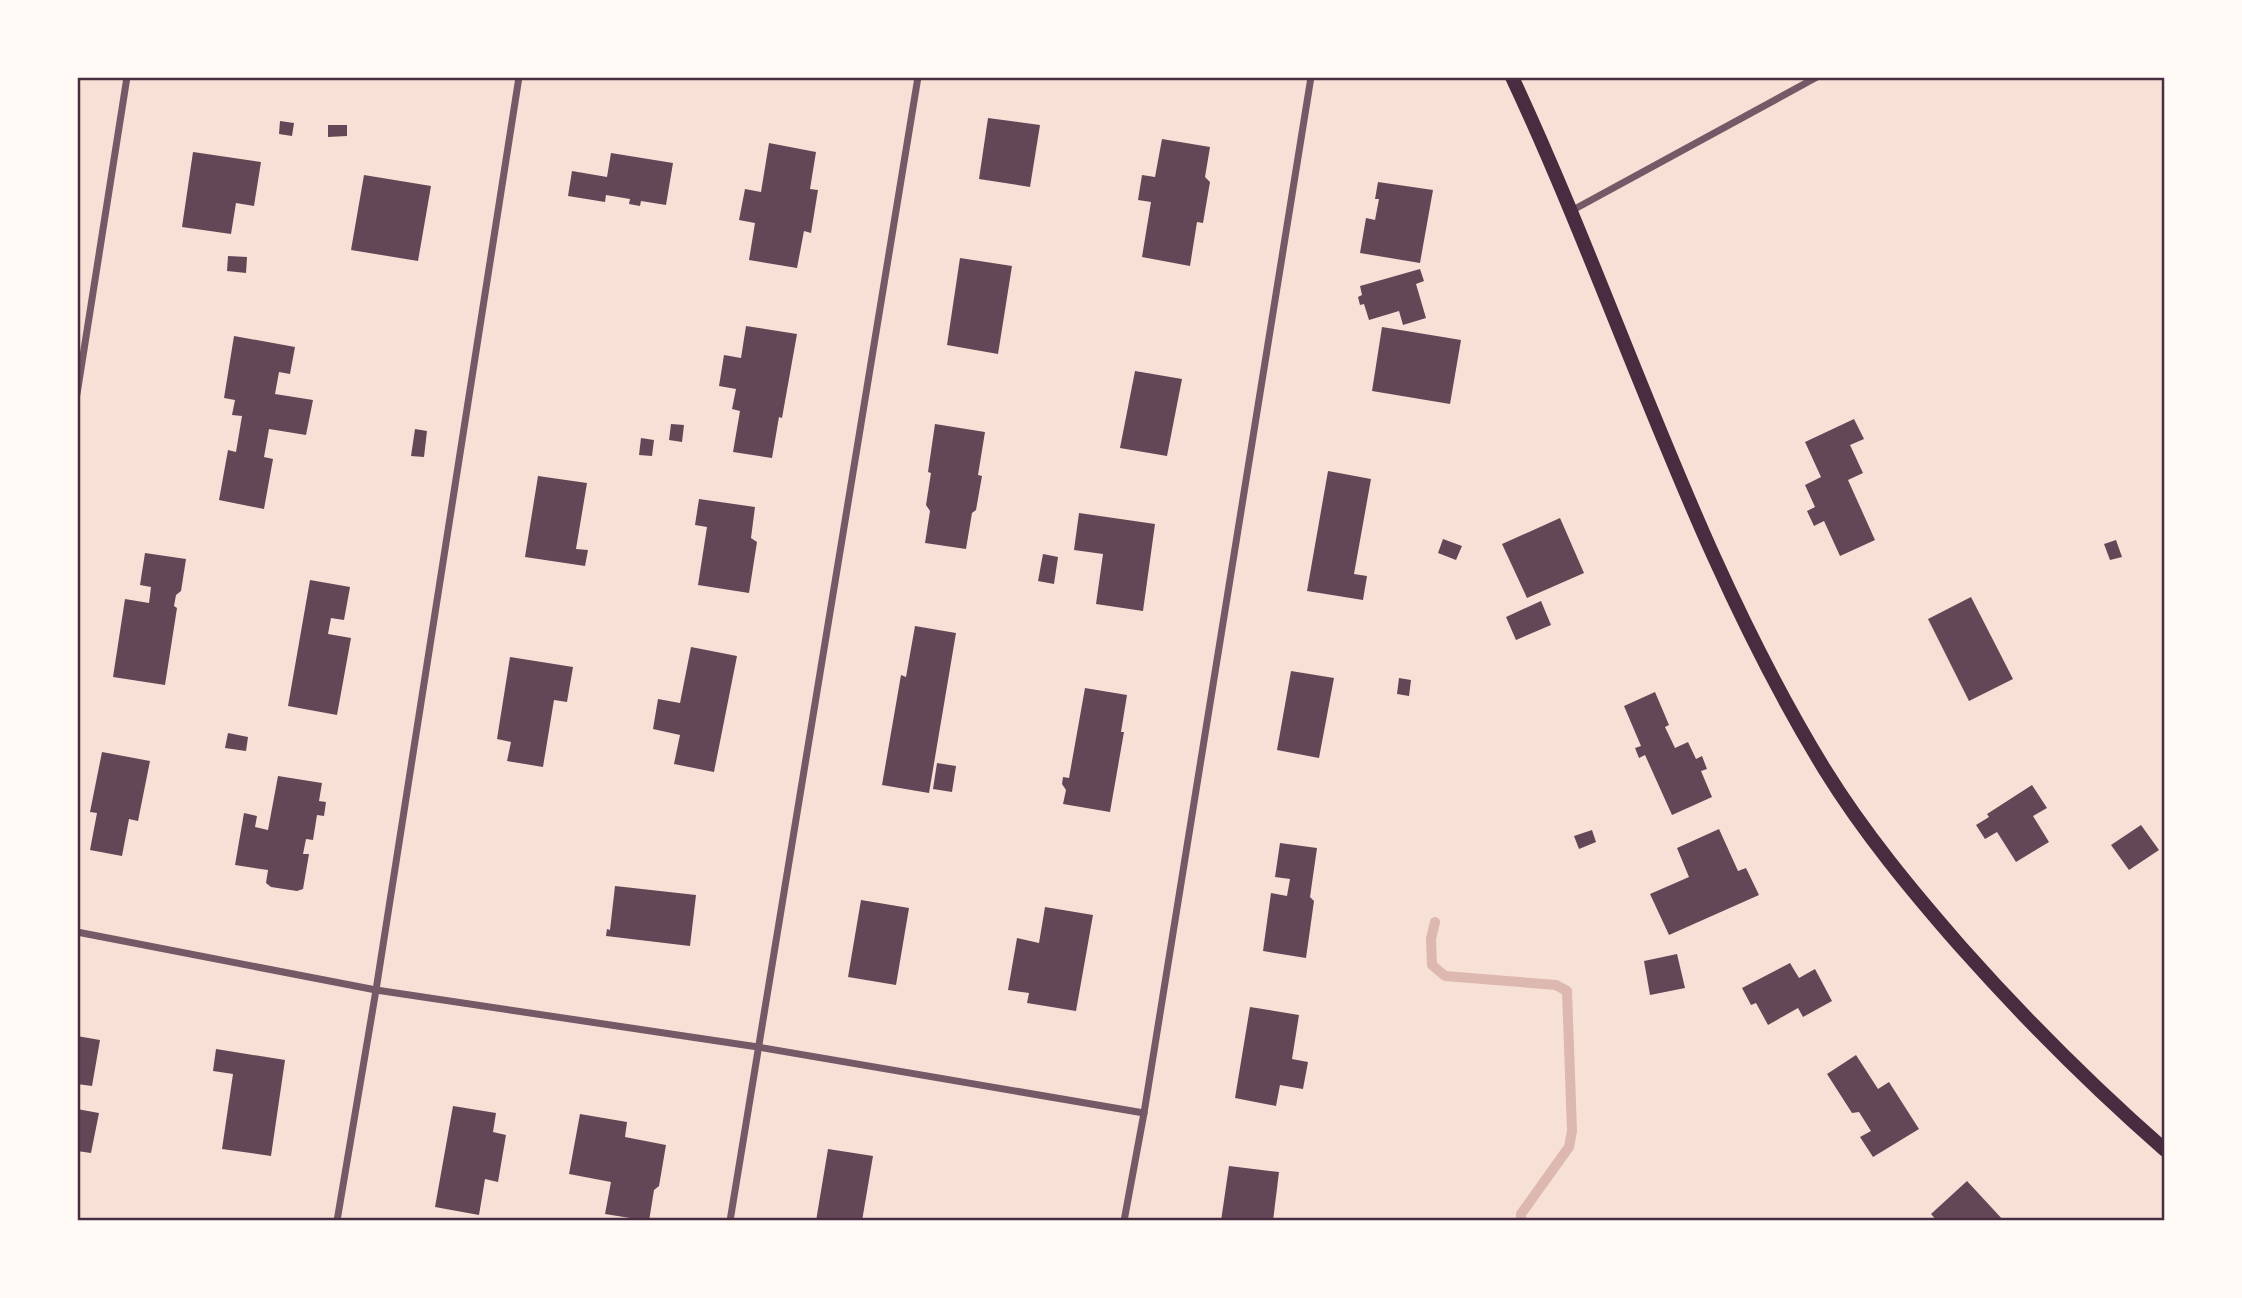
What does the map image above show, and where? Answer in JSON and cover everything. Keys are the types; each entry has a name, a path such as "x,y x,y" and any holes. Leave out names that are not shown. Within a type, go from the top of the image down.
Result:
{"main road":[{"path":"1512,77 1723,577 1782,695 1826,772 1905,883 1997,986 2105,1098 2165,1150"}],"street":[{"path":"77,394 127,77"},
{"path":"337,1221 376,990 519,77"},
{"path":"730,1221 918,77"},
{"path":"1124,1221 1144,1113 1311,77"},
{"path":"1571,212 1817,77"},
{"path":"77,932 376,990 758,1047 1144,1113"}],"building":[{"path":"988,118 1040,125 1030,187 979,179"},
{"path":"280,121 294,123 292,136 279,134"},
{"path":"328,125 347,125 347,136 328,137"},
{"path":"1162,139 1210,147 1205,177 1210,182 1203,223 1197,222 1190,266 1142,257 1151,202 1138,200 1142,175 1155,177"},
{"path":"769,143 816,152 810,189 818,190 811,233 804,231 797,268 749,260 755,223 739,220 745,189 761,192"},
{"path":"193,152 261,162 254,206 236,203 231,234 182,227"},
{"path":"611,153 673,163 666,205 641,201 640,206 629,204 630,199 606,195 605,202 568,196 572,171 607,177"},
{"path":"364,175 431,186 418,261 351,250"},
{"path":"1378,182 1433,190 1420,263 1360,253 1366,218 1375,220 1379,199 1375,199"},
{"path":"228,256 247,257 246,273 227,271"},
{"path":"960,258 1012,266 998,354 947,345"},
{"path":"1420,269 1424,281 1416,284 1426,318 1403,325 1399,311 1369,320 1364,304 1360,305 1360,286"},
{"path":"746,326 797,334 772,458 733,452 740,411 732,409 736,389 719,386 724,355 741,358"},
{"path":"1382,327 1461,340 1450,404 1372,391"},
{"path":"234,336 295,347 290,374 279,372 275,394 313,400 306,435 269,429 264,457 273,459 264,509 219,500 228,450 236,452 242,416 232,415 235,400 224,398"},
{"path":"1135,371 1182,379 1167,456 1120,448"},
{"path":"1854,419 1864,439 1850,445 1863,473 1848,480 1875,540 1840,556 1824,521 1814,526 1807,511 1815,507 1805,485 1821,477 1805,442"},
{"path":"671,424 684,425 682,442 669,440"},
{"path":"935,424 985,432 978,475 982,476 966,549 925,543 930,511 926,505 931,473 928,472"},
{"path":"415,429 427,431 424,457 411,456"},
{"path":"641,438 654,440 652,456 639,455"},
{"path":"1328,471 1371,479 1354,574 1367,576 1363,600 1307,591"},
{"path":"538,476 587,483 576,549 588,550 585,566 525,557"},
{"path":"699,499 755,507 751,538 757,542 749,593 698,585 707,527 695,525"},
{"path":"1079,513 1155,524 1143,611 1096,604 1103,554 1074,550"},
{"path":"1560,518 1584,573 1527,598 1502,544"},
{"path":"1443,539 1462,546 1456,560 1438,553"},
{"path":"2116,540 2122,557 2110,560 2104,544"},
{"path":"145,553 186,559 181,591 176,595 174,606 177,608 165,685 113,677 125,599 149,603 151,587 140,585"},
{"path":"1043,554 1058,557 1054,584 1038,581"},
{"path":"310,580 350,587 344,620 331,618 328,634 351,638 337,715 288,706"},
{"path":"1971,597 2013,679 1969,701 1928,619"},
{"path":"1541,601 1551,625 1516,640 1506,617"},
{"path":"915,626 956,633 929,793 882,785 901,675 906,677"},
{"path":"691,647 737,656 714,772 674,764 680,735 653,729 658,699 680,703"},
{"path":"510,657 573,667 567,702 554,700 543,767 507,761 511,742 497,739"},
{"path":"1291,671 1334,678 1319,758 1277,750"},
{"path":"1399,678 1411,680 1409,696 1397,694"},
{"path":"1085,688 1127,695 1121,732 1124,732 1110,812 1063,804 1066,790 1062,784 1063,777 1069,778"},
{"path":"1655,692 1669,725 1665,727 1675,748 1688,742 1696,759 1702,756 1707,769 1701,771 1712,797 1672,815 1645,755 1639,758 1635,748 1641,746 1624,706"},
{"path":"228,733 248,737 246,751 225,748"},
{"path":"102,752 150,761 138,821 129,819 122,856 90,850 97,813 90,812"},
{"path":"937,763 956,766 952,792 933,789"},
{"path":"278,776 322,783 319,801 326,802 324,816 317,815 313,840 306,839 303,854 309,854 303,889 297,891 271,887 266,883 268,870 235,865 244,813 257,816 255,827 268,830"},
{"path":"2032,785 2047,808 2033,816 2049,842 2016,862 1997,832 1985,839 1976,825 1989,817 1987,814"},
{"path":"2141,825 2159,850 2129,870 2111,845"},
{"path":"1719,829 1738,871 1746,868 1759,895 1669,935 1650,894 1689,877 1677,848"},
{"path":"1592,830 1596,842 1579,849 1574,836"},
{"path":"1280,843 1317,848 1310,897 1314,901 1306,958 1263,951 1271,893 1287,896 1290,879 1275,877"},
{"path":"615,886 696,895 690,946 606,936 607,929 610,930"},
{"path":"861,900 909,908 896,985 848,977"},
{"path":"1045,907 1093,915 1076,1011 1027,1003 1029,993 1008,990 1017,938 1039,943"},
{"path":"1677,954 1685,988 1650,995 1644,961"},
{"path":"1790,963 1799,978 1815,969 1832,1001 1803,1017 1798,1008 1768,1025 1756,1003 1751,1005 1742,988"},
{"path":"1250,1007 1299,1015 1292,1059 1308,1062 1303,1089 1280,1085 1276,1106 1235,1098"},
{"path":"77,1036 100,1040 92,1086 77,1084"},
{"path":"216,1049 285,1060 271,1156 222,1149 233,1074 213,1071"},
{"path":"1856,1055 1878,1089 1889,1082 1919,1129 1873,1157 1860,1137 1871,1131 1859,1112 1852,1113 1827,1074"},
{"path":"453,1106 496,1113 493,1132 506,1135 498,1182 485,1179 479,1215 435,1207"},
{"path":"77,1109 99,1113 91,1153 77,1151"},
{"path":"580,1114 627,1122 625,1137 666,1145 659,1186 654,1190 649,1221 605,1214 611,1182 569,1174"},
{"path":"828,1149 873,1156 862,1221 816,1221"},
{"path":"1229,1166 1279,1172 1273,1221 1221,1221"},
{"path":"1967,1181 2004,1221 1937,1221 1931,1214"}],"waterway":[{"path":"1435,922 1431,939 1432,965 1445,976 1556,985 1567,991 1572,1131 1569,1147 1521,1214 1521,1221"}]}
